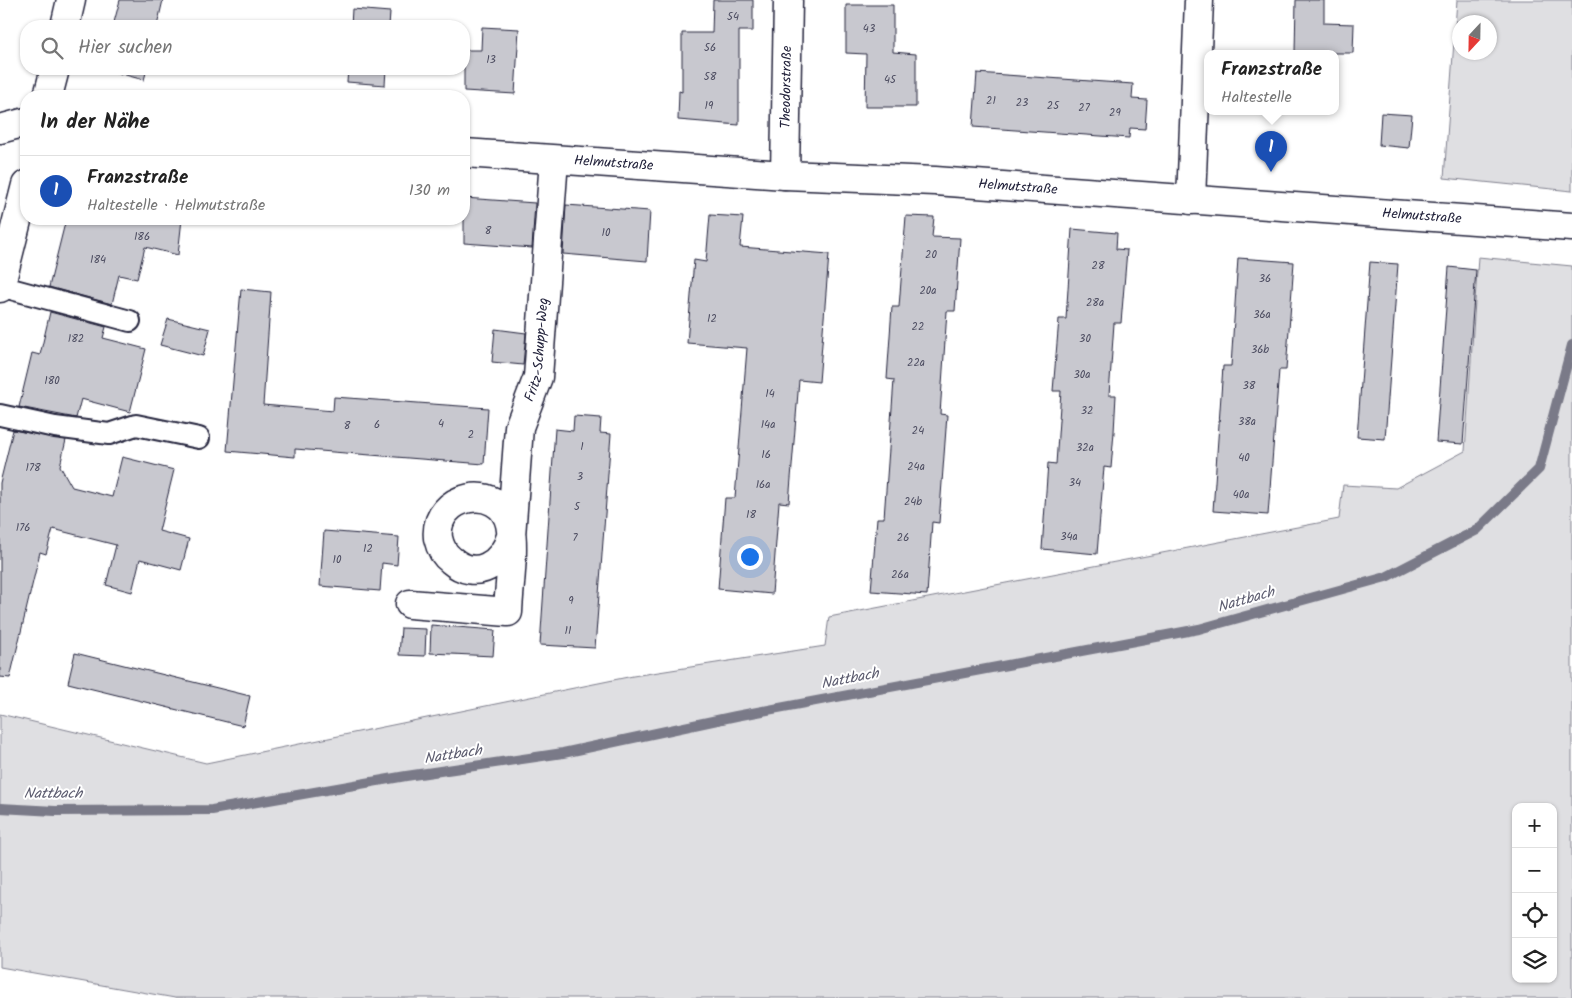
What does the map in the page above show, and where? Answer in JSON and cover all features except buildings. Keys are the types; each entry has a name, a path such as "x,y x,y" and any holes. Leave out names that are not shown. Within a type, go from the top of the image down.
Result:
{"street":[{"path":"66,20 71,0"},
{"name":"Theodorstraße","path":"785,175 788,0"},
{"path":"1191,200 1199,0"},
{"path":"50,90 53,75"},
{"path":"0,129 20,124"},
{"name":"Helmutstraße","path":"470,153 785,175 936,181 1562,227"},
{"name":"Fritz-Schupp-Weg","path":"410,604 508,612 519,426 538,377 554,160"},
{"path":"0,287 20,208"}],"lane":[{"path":"0,287 130,321"},
{"path":"0,415 55,427 109,434 136,425 199,438"}],"shaded area":[{"path":"1457,0 1572,0 1572,191 1444,178 1453,60 1497,60 1497,15 1456,15"},
{"path":"1478,257 1572,266 1572,998 175,998 0,967 0,714 206,763 633,676 825,646 829,617 1339,519 1343,485 1396,488 1465,451"}],"waterway":[{"name":"Nattbach","path":"0,808 55,811 212,810 406,776 563,753 736,716 1199,629 1386,577 1477,530 1539,469 1572,345"}],"place":[{"name":"Franzstraße","path":"1271,172"}]}
